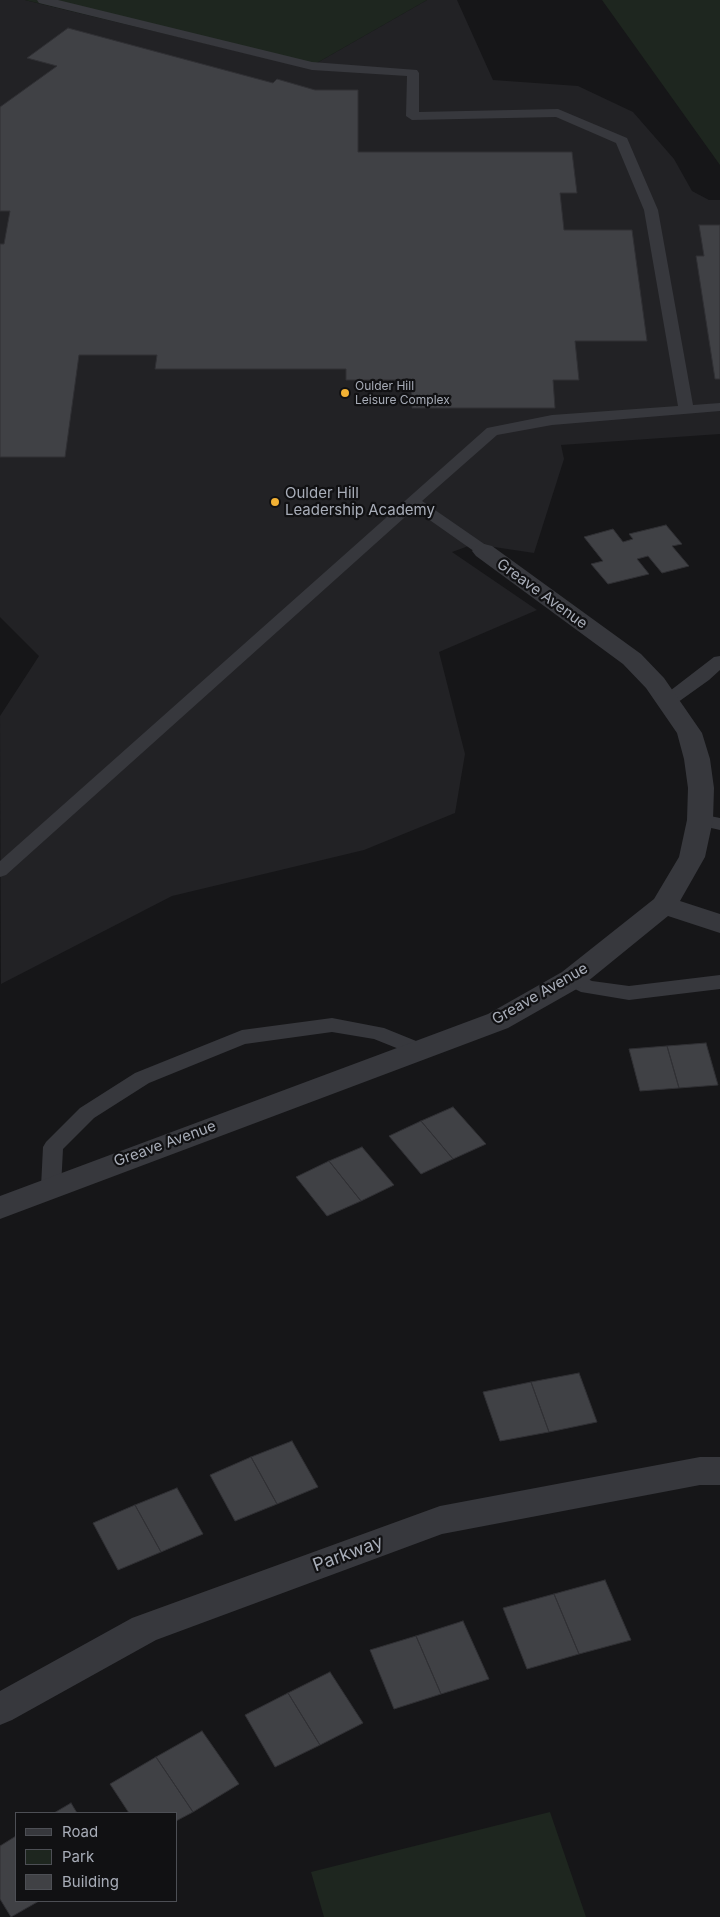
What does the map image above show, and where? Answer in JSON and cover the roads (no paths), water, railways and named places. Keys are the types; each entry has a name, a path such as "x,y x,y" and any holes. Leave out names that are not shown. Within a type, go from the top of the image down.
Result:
{"street":[{"name":"Greave Avenue","path":"0,1208 50,1187 498,1021 572,979 664,904 710,822 701,788 697,759 689,733 668,701 632,659 484,551"},
{"path":"664,904 720,924"},
{"name":"Parkway","path":"0,1709 144,1628 440,1520 700,1471 720,1471"}],"lane":[{"path":"42,0 312,66 413,73 412,116 558,113 622,141 651,210 686,410"},
{"path":"0,871 492,430 552,420 720,407"},
{"path":"413,502 484,551"},
{"path":"668,701 703,676 720,661"},
{"path":"572,979 588,987 629,993 720,982"},
{"path":"50,1187 53,1147 87,1113 142,1078 242,1036 332,1025 377,1033 419,1050"}],"place":[{"name":"Oulder Hill Leisure Complex","path":"345,393"},
{"name":"Oulder Hill Leadership Academy","path":"275,502"}]}
